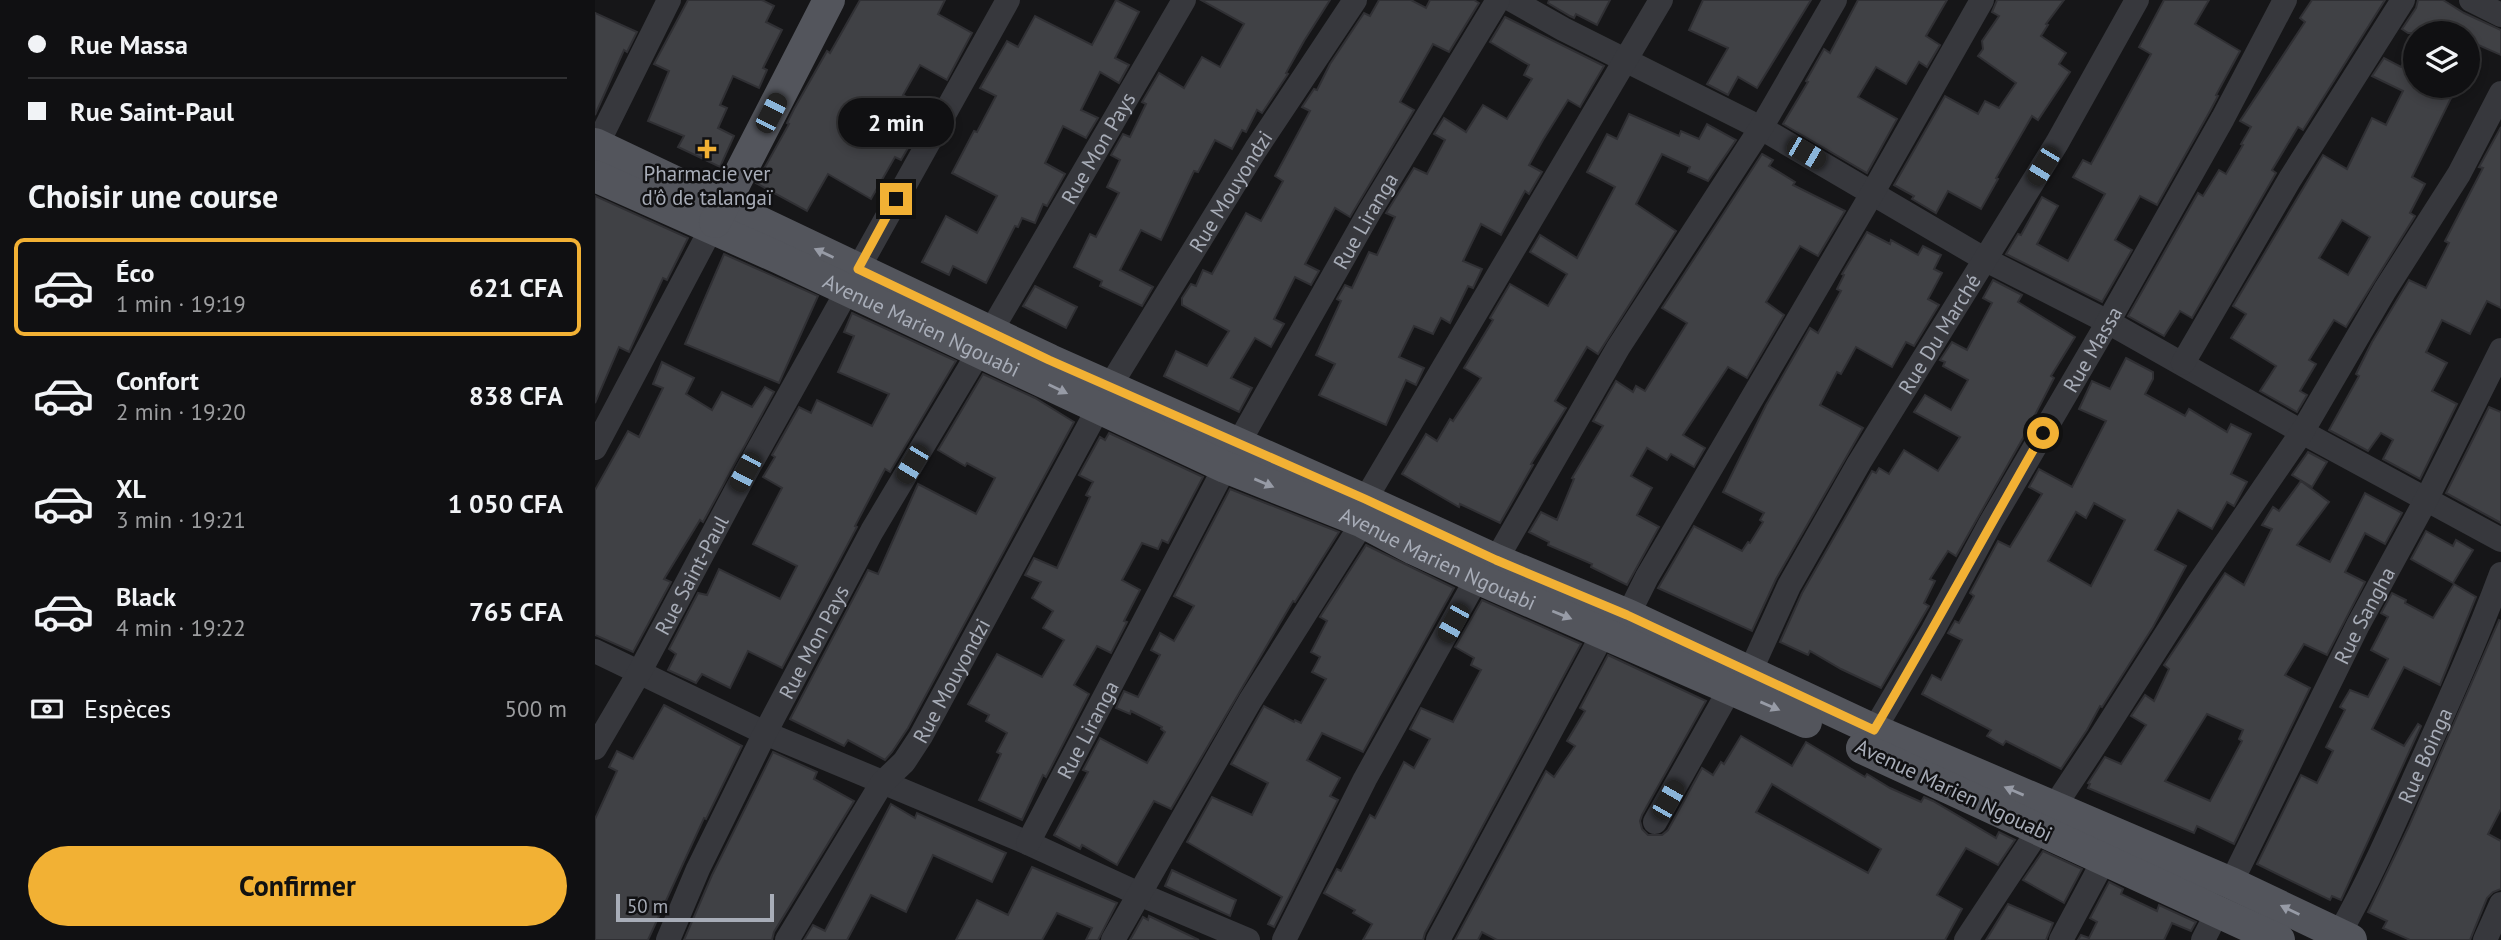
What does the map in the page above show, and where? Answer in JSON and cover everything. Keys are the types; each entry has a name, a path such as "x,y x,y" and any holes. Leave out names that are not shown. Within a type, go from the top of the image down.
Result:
{"main road":[{"path":"596,144 717,217 829,0"},
{"name":"Avenue Marien Ngouabi","path":"595,176 717,217 1104,398 1364,511 1414,550 1487,569 1616,623 2046,818 2105,859 2279,940"},
{"path":"1740,680 1874,730 2046,818 2231,883 2345,937"}],"street":[{"path":"596,144 669,0"},
{"name":"Rue Saint-Paul","path":"595,748 639,673 745,472 1008,0"},
{"name":"Rue Mon Pays","path":"668,940 698,869 765,733 872,531 1184,0"},
{"name":"Rue Mouyondzi","path":"787,940 882,783 904,762 921,736 1104,398 1256,149 1355,0"},
{"name":"Rue Liranga","path":"1028,842 1231,455 1370,211 1498,0"},
{"path":"1512,0 1761,128 1986,260 2108,322 2501,540"},
{"path":"1113,940 1661,0"},
{"path":"1284,940 1365,779 1487,569 1618,348 1761,128 1835,0"},
{"path":"1438,940 1616,623 1647,577 1873,192 1982,0"},
{"name":"Rue Du Marché","path":"1655,822 1740,680 1789,586 1859,463 2057,143 2137,0"},
{"name":"Rue Massa","path":"1874,730 2223,118 2285,0"},
{"path":"2183,363 2290,179 2403,0"},
{"path":"2471,0 2501,15"},
{"path":"1966,940 2197,584 2302,432 2385,290 2459,174 2501,93"},
{"path":"595,448 717,217"},
{"name":"Rue Sangha","path":"2231,883 2358,625 2427,498 2501,350"},
{"name":"Rue Boinga","path":"2345,937 2480,629 2501,574"},
{"path":"595,651 765,733 1028,842 1139,894 1248,940"},
{"path":"2061,940 2105,859"},
{"path":"2485,940 2501,904"},
{"path":"2203,940 2218,911"}],"building":[{"path":"688,0 762,0 774,6 766,22 782,30 763,68 767,70 759,88 733,76 720,105 727,108 718,128 734,136 720,167 678,147 684,136 648,121 669,71 654,64"},
{"path":"860,0 945,0 938,14 972,33 947,80 920,65 903,95 912,100 893,133 911,143 901,160 895,157 871,199 828,174 807,211 756,183 789,124 787,123 794,109"},
{"path":"1116,0 1139,12 1115,58 1129,65 1119,83 1100,72 1081,110 1098,118 1086,138 1063,126 1045,163 1065,174 1047,206 1043,204 1035,223 1022,218 1018,227 1015,226 986,283 953,266 949,275 922,262 946,216 977,233 997,196 952,173 996,96 980,88 1007,41 1018,47 1035,16 1092,45"},
{"path":"1201,0 1330,0 1304,41 1286,73 1288,74 1262,113 1257,110 1246,132 1242,130 1232,149 1215,140 1198,172 1194,171 1161,240 1141,230 1120,270 1153,287 1142,306 1100,286 1102,281 1074,267 1090,234 1096,237 1119,193 1107,187 1120,160 1111,155 1123,134 1130,137 1146,104 1142,102 1159,73 1184,88 1202,57 1220,67 1244,24"},
{"path":"1379,0 1411,0 1426,8 1430,0 1474,0 1479,3 1449,52 1433,44 1400,102 1414,110 1350,217 1335,208 1305,264 1319,271 1311,285 1295,277 1274,319 1284,324 1271,347 1255,338 1231,378 1252,388 1239,412 1164,376 1176,351 1207,366 1229,331 1182,305 1182,298 1191,284 1196,286 1203,270 1212,274 1246,213 1261,221 1283,181 1275,176 1310,111 1302,107 1314,89 1317,90 1330,64 1364,13 1370,16"},
{"path":"1549,0 1610,0 1597,25 1576,14 1574,18 1570,16 1548,3"},
{"path":"1703,0 1811,0 1757,88 1738,77 1728,95 1707,84 1728,48 1689,30"},
{"path":"1858,0 1947,0 1926,36 1940,45 1927,67 1919,62 1906,84 1876,67 1858,97 1897,119 1867,173 1783,124 1824,49 1830,53"},
{"path":"1997,0 2064,0 2046,24 2048,25 2041,36 2066,53 2059,64 2070,72 2038,120 2032,116 1981,209 1948,191 1936,213 1894,185 1945,96 1978,114 1985,101 1999,108 2016,83 1978,56 1983,49 1982,41 1999,16 1992,12"},
{"path":"2164,0 2209,0 2195,24 2240,51 2157,205 2140,196 2115,240 2132,250 2102,302 2006,254 2018,234 2021,235 2042,197 2058,206 2037,244 2068,261 2105,194 2073,177 2083,160 2091,164 2151,54 2139,47"},
{"path":"2312,0 2385,0 2303,130 2298,127 2272,170 2276,173 2192,318 2180,311 2164,336 2128,316 2198,193 2203,196 2219,170 2226,174 2243,145 2241,144 2251,127 2240,121 2305,22 2300,18"},
{"path":"2418,0 2443,0 2501,30 2501,55 2480,46 2480,21 2407,21"},
{"path":"595,13 637,32 627,52 624,50 595,115"},
{"path":"1505,17 1604,66 1580,107 1568,100 1543,140 1529,165 1542,172 1529,194 1525,191 1501,235 1481,224 1463,261 1482,269 1473,288 1468,286 1450,323 1441,318 1433,334 1414,326 1399,357 1424,368 1416,385 1406,380 1386,425 1319,395 1335,364 1316,355 1341,301 1337,299 1345,285 1352,288 1369,252 1377,255 1395,217 1386,213 1414,168 1427,174 1445,140 1434,134 1444,118 1466,132 1483,105 1507,119 1532,79 1524,75 1529,65 1490,42"},
{"path":"2384,58 2401,67 2403,64 2403,91 2372,76"},
{"path":"2403,91 2403,98 2451,98 2412,177 2425,184 2410,213 2415,216 2346,327 2334,320 2309,360 2316,364 2300,391 2307,395 2297,412 2260,391 2276,366 2231,338 2246,314 2233,306 2323,155 2347,169 2372,118 2386,125","holes":["2342,220 2370,237 2348,275 2319,258"]},
{"path":"1629,114 1679,136 1681,131 1699,139 1707,124 1736,140 1708,181 1688,172 1690,167 1662,154 1636,204 1676,231 1598,354 1587,347 1555,401 1566,408 1531,464 1533,465 1500,523 1460,504 1459,507 1402,474 1426,434 1437,441 1481,378 1464,368 1493,320 1490,318 1510,284 1548,306 1567,274 1530,252 1540,235 1577,258 1615,187 1587,172 1607,134 1617,139"},
{"path":"2501,127 2501,308 2487,301 2470,334 2442,320 2426,352 2447,363 2432,391 2457,404 2420,479 2383,459 2393,440 2381,433 2368,451 2329,430 2359,376 2356,374 2372,342 2409,280 2426,288 2449,243 2445,241 2483,168 2479,167"},
{"path":"1762,154 1773,160 1769,166 1795,182 1793,185 1845,211 1818,256 1800,246 1766,302 1784,315 1747,378 1728,367 1683,435 1705,448 1694,467 1671,454 1667,460 1647,448 1631,476 1652,488 1637,515 1659,527 1627,585 1591,567 1592,564 1548,545 1549,542 1529,532 1541,512 1557,520 1574,479 1572,478 1603,426 1593,421 1616,381 1633,392 1636,386 1645,391 1687,323 1662,308"},
{"path":"595,196 688,238 667,280 663,278 629,352 619,347 595,403"},
{"path":"1867,232 1890,244 1891,240 1918,255 1923,246 1941,255 1934,269 1942,273 1928,299 1939,305 1914,346 1906,342 1892,367 1856,347 1841,374 1837,372 1820,405 1863,428 1776,579 1752,631 1658,588 1694,526 1742,551 1763,522 1760,520 1764,513 1723,492 1766,405 1810,328 1818,333 1841,291 1837,289 1844,275 1842,274"},
{"path":"724,254 818,296 779,383 685,344"},
{"path":"1993,280 2022,295 2018,302 2075,337 2051,376 2054,378 2023,438 1956,556 1948,551 1930,579 1935,581 1924,603 1929,606 1881,688 1810,651 1808,655 1780,642 1802,593 1872,471 1876,473 1879,468 1889,474 1904,450 1938,471 1960,437 1914,412 1925,395 1951,410 1968,380 1943,366 1945,362 1940,360 1952,342 1967,350 1992,303 1983,298"},
{"path":"1035,286 1077,307 1066,328 1023,306"},
{"path":"852,313 956,361 890,472 885,469 782,668 748,651 730,688 702,674 696,683 668,670 676,654 669,649 698,593 707,595 719,569 780,599 797,566 753,544 782,488 763,477 799,407 811,413 817,400 872,426 889,394 838,372 854,336 844,332"},
{"path":"2126,358 2153,372 2153,379 2145,394 2185,416 2189,409 2227,432 2231,424 2251,434 2231,474 2247,482 2234,506 2227,502 2212,529 2178,510 2155,550 2186,566 2153,627 2061,769 2006,741 2003,745 1987,736 1991,730 1922,694 1932,675 1941,680 1962,640 1948,633 1955,621 1959,623 1974,596 1970,593 1998,541 2010,547 2042,494 2029,487 2039,469 2072,487 2106,421 2079,409 2092,381 2110,389","holes":["2094,503 2125,520 2091,586 2048,561 2076,512 2086,518"]},
{"path":"662,362 694,378 686,394 712,410 722,392 752,407 765,387 774,392 703,522 700,520 664,579 671,582 633,652 595,635 595,490 628,431 639,437 663,388 653,384"},
{"path":"983,374 1035,398 1074,422 908,728 885,760 848,740 844,746 790,719 868,570 878,574 918,484 976,514 995,478 967,463 965,466 938,450"},
{"path":"2489,407 2501,412 2501,523 2446,493"},
{"path":"1109,433 1203,477 1168,543 1162,540 1158,549 1142,543 1122,580 1140,590 1124,621 1127,622 1111,653 1097,646 1074,685 1089,694 1046,777 1043,775 1022,820 979,800 1001,754 997,752 1007,733 986,721 989,715 968,704 997,654 1042,677 1064,640 1043,628 1053,611 1032,598 1041,582 1025,575 1034,558 1057,568 1090,497 1086,495 1093,482 1079,475 1100,437 1105,440"},
{"path":"2308,452 2327,462 2312,487 2292,475"},
{"path":"2301,481 2329,502 2297,545 2330,562 2365,493 2402,513 2385,544 2365,533 2345,572 2365,582 2327,655 2304,644 2285,675 2310,688 2234,844 2197,826 2194,833 2088,788 2088,783 2105,757 2121,764 2146,725 2131,716 2145,695 2154,701 2169,669 2164,665 2225,573 2244,585 2272,529 2262,525 2273,507 2279,511","holes":["2207,714 2243,730 2239,739 2242,741 2210,801 2165,781"]},
{"path":"1230,489 1339,532 1295,602 1293,601 1171,809 1154,801 1117,865 1082,845 1080,849 1054,835 1088,772 1083,770 1100,738 1147,763 1165,732 1162,727 1131,711 1130,714 1116,708 1124,691 1138,697 1160,655 1151,650 1160,633 1174,641 1194,606 1174,596"},
{"path":"2426,531 2453,546 2456,540 2473,550 2453,583 2411,559"},
{"path":"1366,545 1454,588 1363,752 1322,733 1307,760 1340,778 1330,796 1338,800 1274,927 1268,924 1282,897 1187,842 1212,797 1252,815 1268,783 1231,764 1264,706 1301,723 1326,679 1312,672 1320,657 1311,652 1327,621 1320,617"},
{"path":"2454,584 2476,597 2440,685 2404,667 2372,729 2404,746 2418,724 2421,726 2341,900 2332,896 2330,900 2257,864 2301,775 2317,783 2333,751 2326,747 2345,710 2340,707 2350,690 2368,697 2388,659 2371,650 2388,617 2381,613 2392,593 2433,618"},
{"path":"1482,600 1581,644 1423,940 1363,940 1372,924 1353,913 1355,910 1324,893 1337,869 1341,871 1370,815 1375,818 1404,762 1414,768 1430,739 1410,729 1421,708 1453,722 1481,670 1471,665 1474,658 1455,647"},
{"path":"2499,620 2501,809 2488,834 2501,841 2501,889 2487,898 2470,940 2410,940 2383,928 2387,921 2368,912 2409,826"},
{"path":"1608,655 1706,701 1642,815 1642,829 1648,835 1662,835 1668,830 1702,768 1713,775 1721,762 1724,764 1741,736 1792,766 1806,742 1865,777 1867,774 1921,802 1924,797 1933,801 1996,838 1999,832 2015,840 1998,865 1966,848 1937,895 1962,909 1945,940 1497,940 1482,932 1478,940 1455,940 1546,771 1554,777 1575,746 1567,741 1585,711 1580,708","holes":["1772,784 1881,849 1868,873 1756,812"]},
{"path":"664,705 742,746 706,819 704,818 648,940 595,940 595,819 617,771 609,767 617,751 633,759"},
{"path":"773,752 817,772 814,779 854,801 774,932 772,940 684,940 712,875"},
{"path":"891,804 915,818 917,813 1006,853 992,882 933,855 906,912 871,895 847,940 804,940 813,925 825,931"},
{"path":"2043,851 2082,869 2064,903 2023,880"},
{"path":"1032,867 1117,903 1098,940 1086,940 1092,928 1057,913 1042,940 956,940 977,900 1008,915"},
{"path":"1172,870 1236,900 1230,916 1165,886"},
{"path":"2109,882 2123,889 2121,894 2157,911 2159,905 2196,922 2191,931 2172,923 2164,940 2078,940 2081,935 2089,938 2097,922 2090,918"},
{"path":"2008,904 2053,923 2046,940 1986,940"},
{"path":"1149,916 1199,940 1130,940 1143,917 1148,920"}],"place":[{"name":"Pharmacie ver d'ô de talangaï","path":"707,149"}],"route":[{"path":"896,199 858,269 1049,360 1365,499 1496,560 1627,615 1874,730 2043,433"}]}
